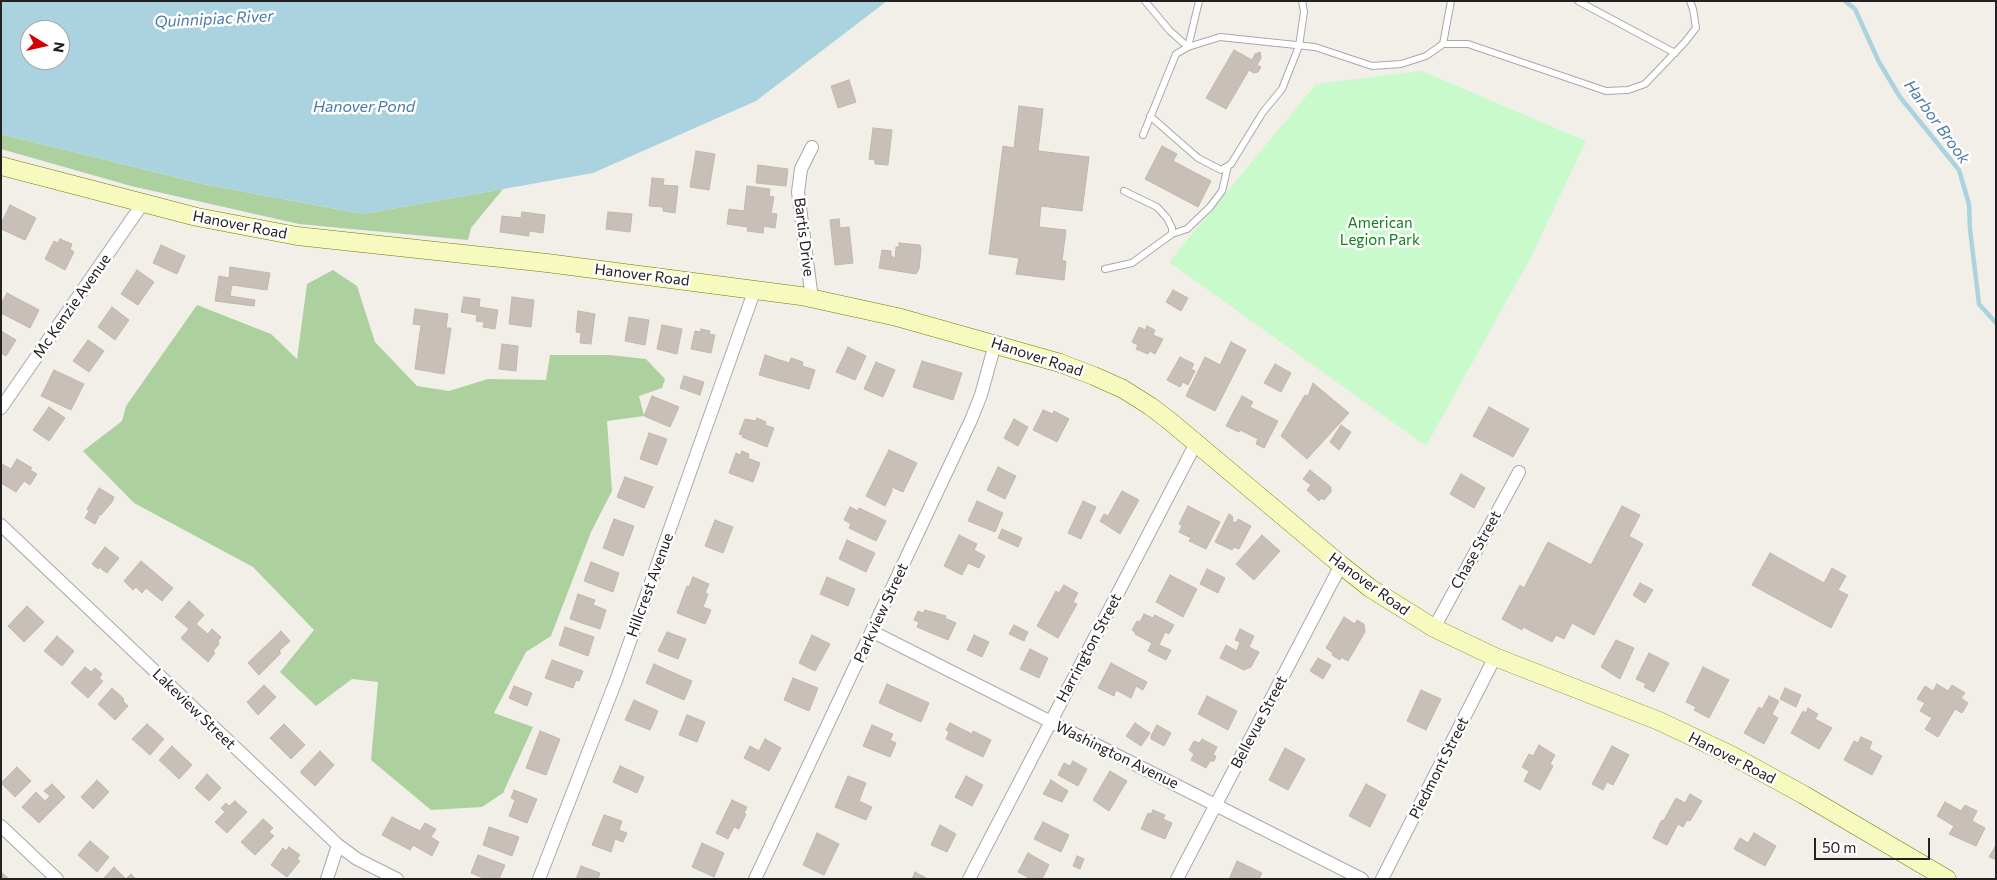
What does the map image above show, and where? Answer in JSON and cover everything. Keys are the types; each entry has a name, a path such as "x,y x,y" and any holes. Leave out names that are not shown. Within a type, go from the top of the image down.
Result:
{"main road":[{"name":"Hanover Road","path":"1,166 197,217 297,236 546,263 755,289 812,299 897,317 1060,363 1123,389 1157,412 1370,588 1434,628 1495,656 1659,721 1731,755 1804,795 1947,879"}],"street":[{"name":"Bartis Drive","path":"812,147 801,169 798,192 812,299"},
{"name":"Mc Kenzie Avenue","path":"1,408 143,203"},
{"name":"Hillcrest Avenue","path":"539,879 614,687 755,289"},
{"name":"Parkview Street","path":"755,879 873,632 971,420 981,395 995,344"},
{"name":"Harrington Street","path":"969,879 1196,444"},
{"name":"Chase Street","path":"1434,628 1519,472"},
{"name":"Lakeview Street","path":"1,524 338,845 357,859 397,879"},
{"name":"Bellevue Street","path":"1177,879 1341,565"},
{"name":"Washington Avenue","path":"873,632 1362,879"},
{"name":"Piedmont Street","path":"1382,879 1495,656"},
{"path":"1,826 57,879"},
{"path":"328,879 338,845"}],"lane":[{"path":"1145,1 1170,31 1188,47"},
{"path":"1188,47 1199,1"},
{"path":"1150,116 1198,158 1221,170 1231,164 1263,112 1282,89 1299,46 1304,12 1302,1"},
{"path":"1443,44 1451,1"},
{"path":"1578,1 1675,52"},
{"path":"1143,136 1176,54 1188,47 1220,37 1315,48 1372,66 1401,64 1426,56 1443,44 1468,44 1606,91 1628,90 1645,84 1696,28 1694,9 1690,1"},
{"path":"1105,269 1132,263 1172,234 1187,230 1210,207 1222,191 1228,166"},
{"path":"1124,191 1157,208 1172,228 1172,234"}],"green space":[{"name":"American Legion Park","path":"1422,71 1586,141 1531,257 1426,446 1169,262 1316,84"},
{"path":"1,134 203,184 363,214 503,189 471,228 468,240 299,224 131,186 1,149"},
{"path":"333,270 357,286 375,342 417,386 449,391 488,379 546,380 550,355 610,355 646,359 665,379 662,388 639,396 644,416 607,421 612,491 591,532 551,636 526,652 494,713 533,727 503,793 482,807 431,810 371,760 378,682 352,679 316,706 280,672 314,630 253,567 134,503 83,451 122,421 126,406 197,305 271,334 297,359 307,284"}],"water":[{"name":"Hanover Pond","path":"1,1 887,1 756,101 593,173 363,214 203,184 1,134"}],"building":[{"path":"1234,50 1252,60 1255,54 1260,52 1261,58 1257,65 1261,67 1258,72 1254,73 1249,70 1226,109 1206,98"},
{"path":"849,80 856,102 838,108 831,86"},
{"path":"1019,106 1043,109 1038,151 1089,157 1082,211 1041,206 1039,227 1066,230 1062,261 1066,261 1064,280 1016,274 1019,258 989,254 1003,146 1014,148"},
{"path":"873,128 892,130 888,165 875,164 875,160 869,159"},
{"path":"1162,146 1177,154 1173,161 1211,181 1198,207 1145,179"},
{"path":"696,151 715,154 709,190 690,187"},
{"path":"758,165 788,169 786,186 756,183"},
{"path":"652,178 664,179 663,185 678,186 675,213 663,211 663,207 649,206"},
{"path":"747,186 770,189 769,196 774,197 771,213 777,214 775,228 764,226 763,233 747,231 748,227 727,224 729,209 744,211"},
{"path":"10,205 36,218 25,240 1,229 1,224"},
{"path":"522,212 545,215 543,233 529,231 529,236 500,232 502,216 521,218"},
{"path":"608,212 632,214 630,232 606,229"},
{"path":"839,219 840,228 849,227 853,263 835,265 830,220"},
{"path":"60,239 72,244 70,249 74,252 65,270 45,259 54,241 58,243"},
{"path":"899,243 920,245 919,269 916,274 879,268 882,250 891,251 891,256 895,258 896,247 899,247"},
{"path":"161,245 185,256 177,274 153,263"},
{"path":"230,267 270,273 267,290 232,285 230,296 255,300 254,306 215,301 219,276 229,278"},
{"path":"137,270 154,282 138,305 121,294"},
{"path":"1173,290 1188,298 1181,311 1166,302"},
{"path":"7,293 39,310 30,328 1,313 1,304"},
{"path":"464,297 480,299 479,307 498,310 495,329 483,327 484,322 476,321 477,315 461,312"},
{"path":"512,297 534,300 531,327 509,324"},
{"path":"112,307 129,320 115,340 98,327"},
{"path":"415,309 448,314 446,328 451,328 444,374 415,369 421,325 413,324"},
{"path":"578,311 595,314 591,344 580,343 581,333 576,332"},
{"path":"629,317 649,320 645,345 625,341"},
{"path":"662,325 682,329 677,354 657,349"},
{"path":"1147,326 1155,330 1153,335 1163,339 1155,354 1150,351 1148,354 1136,349 1138,345 1132,342 1139,327 1145,330"},
{"path":"701,329 710,331 709,334 715,335 711,353 691,349 695,331 701,332"},
{"path":"1,331 16,340 6,356 1,353"},
{"path":"88,340 104,351 89,372 73,361"},
{"path":"1231,342 1246,350 1215,411 1186,396 1205,357 1220,365"},
{"path":"502,344 518,346 516,371 499,369"},
{"path":"848,347 866,356 855,380 836,372"},
{"path":"765,355 789,363 791,358 803,362 802,366 815,370 809,389 759,375"},
{"path":"1180,357 1194,364 1191,369 1195,371 1188,385 1183,382 1180,387 1167,380"},
{"path":"922,361 962,373 953,400 913,387"},
{"path":"876,362 895,370 883,397 864,389"},
{"path":"1275,364 1291,373 1281,392 1264,383"},
{"path":"54,370 84,384 71,410 41,396"},
{"path":"684,376 704,382 700,395 680,388"},
{"path":"1313,383 1349,413 1307,459 1281,436 1305,395 1308,396"},
{"path":"652,396 679,407 670,427 644,416"},
{"path":"1242,396 1253,402 1250,407 1278,421 1264,448 1256,444 1258,439 1240,430 1239,432 1226,426"},
{"path":"49,407 65,418 49,441 33,430"},
{"path":"1489,407 1529,429 1513,457 1473,436"},
{"path":"1043,410 1053,414 1054,411 1069,419 1057,442 1033,430"},
{"path":"757,418 766,422 765,425 774,428 767,447 739,434 745,419 756,421"},
{"path":"1014,419 1028,427 1018,446 1004,438"},
{"path":"1341,425 1351,432 1339,450 1330,442"},
{"path":"649,433 667,439 657,465 640,459"},
{"path":"889,450 917,463 903,492 892,487 885,506 866,496"},
{"path":"742,451 749,454 748,458 760,463 753,482 729,473 736,453 740,455"},
{"path":"17,459 32,468 30,470 37,474 30,485 24,481 16,492 1,483 1,466 2,464 11,469"},
{"path":"998,467 1016,476 1005,499 987,490"},
{"path":"1310,470 1331,487 1331,492 1324,500 1321,498 1319,501 1307,490 1311,485 1303,479"},
{"path":"1461,474 1485,488 1474,508 1450,494"},
{"path":"625,477 653,487 644,508 617,497"},
{"path":"99,488 114,497 112,502 100,514 95,524 85,518 89,511 87,509"},
{"path":"1122,491 1139,500 1120,534 1100,521 1104,514 1108,516"},
{"path":"977,501 1003,513 995,532 968,521"},
{"path":"1083,501 1096,507 1081,539 1068,533"},
{"path":"1188,506 1220,522 1206,549 1189,541 1191,538 1179,532 1182,526 1179,524"},
{"path":"1622,506 1640,515 1629,536 1643,544 1594,635 1572,623 1564,639 1556,635 1552,642 1523,627 1522,630 1502,619 1520,585 1524,588 1548,542 1591,565"},
{"path":"850,507 858,511 859,508 886,521 876,541 849,528 851,524 844,520"},
{"path":"1229,514 1233,517 1232,521 1236,523 1238,519 1251,526 1239,549 1234,547 1232,550 1215,542"},
{"path":"614,519 634,526 623,556 603,548"},
{"path":"715,520 733,527 723,553 705,546"},
{"path":"1002,529 1022,538 1018,547 998,538"},
{"path":"959,535 977,544 974,550 985,556 979,568 968,563 962,575 944,566"},
{"path":"1262,535 1280,551 1254,580 1236,564"},
{"path":"847,540 875,553 866,572 839,559"},
{"path":"105,547 119,558 107,573 92,564"},
{"path":"1770,553 1824,583 1832,568 1846,576 1838,590 1848,595 1831,628 1752,585"},
{"path":"141,561 173,588 162,601 146,588 142,593 136,587 133,590 124,581"},
{"path":"591,562 619,573 613,592 584,581"},
{"path":"1207,569 1225,578 1218,593 1200,584"},
{"path":"1170,575 1197,589 1183,617 1156,602"},
{"path":"693,577 709,584 705,593 708,594 703,607 711,610 705,624 677,613 687,586 689,587"},
{"path":"827,577 855,589 848,606 820,594"},
{"path":"1640,583 1653,590 1645,603 1633,595"},
{"path":"1064,585 1078,593 1073,602 1077,604 1058,638 1037,626 1056,591 1059,593"},
{"path":"578,594 595,600 593,605 606,610 600,629 570,619"},
{"path":"189,601 204,615 196,624 208,634 212,629 221,637 218,641 219,644 213,651 215,653 208,662 181,638 189,629 175,617"},
{"path":"27,606 44,622 24,642 8,626"},
{"path":"925,610 946,616 945,618 956,623 948,640 917,627 919,622 914,620 918,611 923,613"},
{"path":"1144,614 1153,618 1155,615 1174,625 1169,634 1165,632 1159,645 1171,650 1166,660 1148,651 1152,643 1135,634 1132,630 1137,621 1140,622"},
{"path":"1344,617 1355,624 1357,620 1364,624 1365,632 1348,661 1341,657 1340,660 1326,648"},
{"path":"1014,625 1028,632 1024,641 1009,634"},
{"path":"565,627 594,637 588,656 559,645"},
{"path":"1240,629 1254,636 1249,647 1259,652 1251,667 1244,670 1220,658 1226,645 1237,651 1240,642 1235,640"},
{"path":"281,631 290,641 259,675 248,663"},
{"path":"667,632 686,639 678,659 658,651"},
{"path":"812,635 830,644 815,671 799,663"},
{"path":"974,635 989,642 982,657 967,650"},
{"path":"57,636 74,651 62,666 44,651"},
{"path":"1616,640 1634,648 1620,679 1601,667"},
{"path":"1030,649 1048,658 1039,678 1020,669"},
{"path":"1649,653 1669,663 1654,692 1644,687 1646,684 1636,679"},
{"path":"1318,658 1331,665 1323,679 1310,671"},
{"path":"552,660 583,671 579,681 576,680 573,688 545,678"},
{"path":"1111,663 1147,682 1143,690 1136,686 1131,698 1116,690 1114,696 1098,688"},
{"path":"654,664 692,681 684,700 646,683"},
{"path":"85,667 91,672 95,668 102,674 99,678 103,681 88,698 71,683"},
{"path":"1703,667 1729,680 1709,718 1694,710 1696,707 1686,702"},
{"path":"793,678 818,688 809,711 784,700"},
{"path":"887,684 929,703 921,722 879,703"},
{"path":"1937,684 1948,691 1952,685 1965,693 1961,698 1968,703 1962,713 1955,709 1938,737 1925,729 1932,718 1920,711 1925,703 1917,699 1925,686 1933,691"},
{"path":"264,685 276,697 258,715 247,702"},
{"path":"514,686 532,693 527,706 509,698"},
{"path":"112,688 124,699 123,701 128,706 115,720 98,704"},
{"path":"1785,688 1801,695 1796,707 1780,699"},
{"path":"1421,690 1441,699 1426,730 1407,721"},
{"path":"1207,696 1237,711 1228,730 1198,714"},
{"path":"1769,696 1779,701 1772,714 1778,718 1764,744 1744,733 1759,707 1762,709"},
{"path":"634,700 658,711 650,730 625,720"},
{"path":"1808,708 1818,714 1815,719 1832,728 1819,749 1791,733 1803,711 1806,713"},
{"path":"687,715 705,722 697,742 679,735"},
{"path":"950,723 972,734 973,731 991,740 983,757 946,739 949,732 946,730"},
{"path":"1135,723 1150,733 1141,746 1126,736"},
{"path":"147,724 164,739 150,755 132,739"},
{"path":"284,724 305,745 291,759 270,738"},
{"path":"872,725 893,734 890,740 896,743 890,757 863,746"},
{"path":"1157,725 1171,733 1164,746 1151,739"},
{"path":"540,731 560,739 546,775 526,768"},
{"path":"1861,737 1872,742 1869,749 1882,756 1872,775 1844,760 1854,741 1858,743"},
{"path":"765,739 781,748 769,771 744,758 750,746 759,751"},
{"path":"1202,739 1217,747 1213,755 1216,756 1214,761 1210,761 1206,768 1191,760 1194,754 1189,750 1194,741 1200,743"},
{"path":"1539,745 1555,755 1550,764 1553,766 1540,790 1524,781 1529,771 1522,767 1529,754 1533,756"},
{"path":"172,746 192,765 179,779 159,760"},
{"path":"1612,746 1629,755 1613,785 1607,782 1603,790 1592,784"},
{"path":"1285,748 1305,759 1288,790 1269,780"},
{"path":"320,751 334,765 315,786 301,771"},
{"path":"1073,761 1087,769 1078,786 1058,775 1064,763 1070,766"},
{"path":"620,766 644,777 637,793 613,782"},
{"path":"17,767 31,781 15,797 1,783"},
{"path":"1110,771 1127,781 1109,811 1093,800"},
{"path":"207,774 221,788 209,801 195,788"},
{"path":"848,776 866,783 859,801 872,807 866,820 835,807"},
{"path":"966,776 983,785 972,806 955,797"},
{"path":"97,780 109,792 93,809 81,797"},
{"path":"1051,780 1068,791 1062,802 1043,794"},
{"path":"52,784 65,797 39,823 22,807 36,792 45,801 50,796 44,791"},
{"path":"1366,784 1386,795 1370,827 1349,816"},
{"path":"514,790 537,799 527,823 509,816 515,800 511,798"},
{"path":"1690,794 1702,801 1690,821 1687,820 1683,827 1678,824 1667,845 1653,838 1661,821 1664,820 1676,798 1685,803"},
{"path":"732,800 747,807 739,829 734,827 728,839 716,833"},
{"path":"235,801 247,812 227,833 215,822 225,812 221,808 226,803 229,806"},
{"path":"1945,802 1961,811 1965,805 1977,811 1972,821 1985,828 1976,846 1949,834 1954,826 1937,816"},
{"path":"1153,810 1165,815 1163,819 1172,823 1165,839 1141,829 1148,813 1151,814"},
{"path":"604,815 622,821 619,830 627,833 623,842 615,839 611,852 592,845"},
{"path":"392,817 420,831 425,823 436,829 431,837 439,842 432,856 413,845 410,850 382,835"},
{"path":"263,819 273,828 269,832 274,836 255,855 241,842"},
{"path":"1043,822 1069,835 1061,852 1034,839"},
{"path":"940,825 956,834 947,852 931,845"},
{"path":"489,827 519,837 512,856 483,845"},
{"path":"817,833 839,844 824,875 803,865"},
{"path":"1754,833 1776,846 1765,866 1734,849 1740,838 1748,843"},
{"path":"90,841 109,857 97,872 78,855"},
{"path":"702,843 724,853 714,877 692,867"},
{"path":"1996,845 1996,860 1989,857"},
{"path":"289,847 300,855 297,859 300,861 287,877 271,865 283,848 286,851"},
{"path":"1028,853 1049,865 1042,879 1031,879 1018,872"},
{"path":"478,855 505,865 499,879 486,879 471,873"},
{"path":"1077,856 1084,859 1080,869 1073,866"},
{"path":"1237,861 1262,873 1259,879 1229,879"},
{"path":"581,866 600,873 598,879 576,879"},
{"path":"114,867 126,879 103,879"},
{"path":"1,872 9,879 1,879"},
{"path":"915,872 928,879 912,879"},
{"path":"131,874 136,879 126,879"}],"waterway":[{"name":"Harbor Brook","path":"1845,1 1855,9 1879,62 1900,97 1959,170 1969,204 1979,304 1996,323"}],"water label":[{"name":"Quinnipiac River","path":"214,19"}]}
